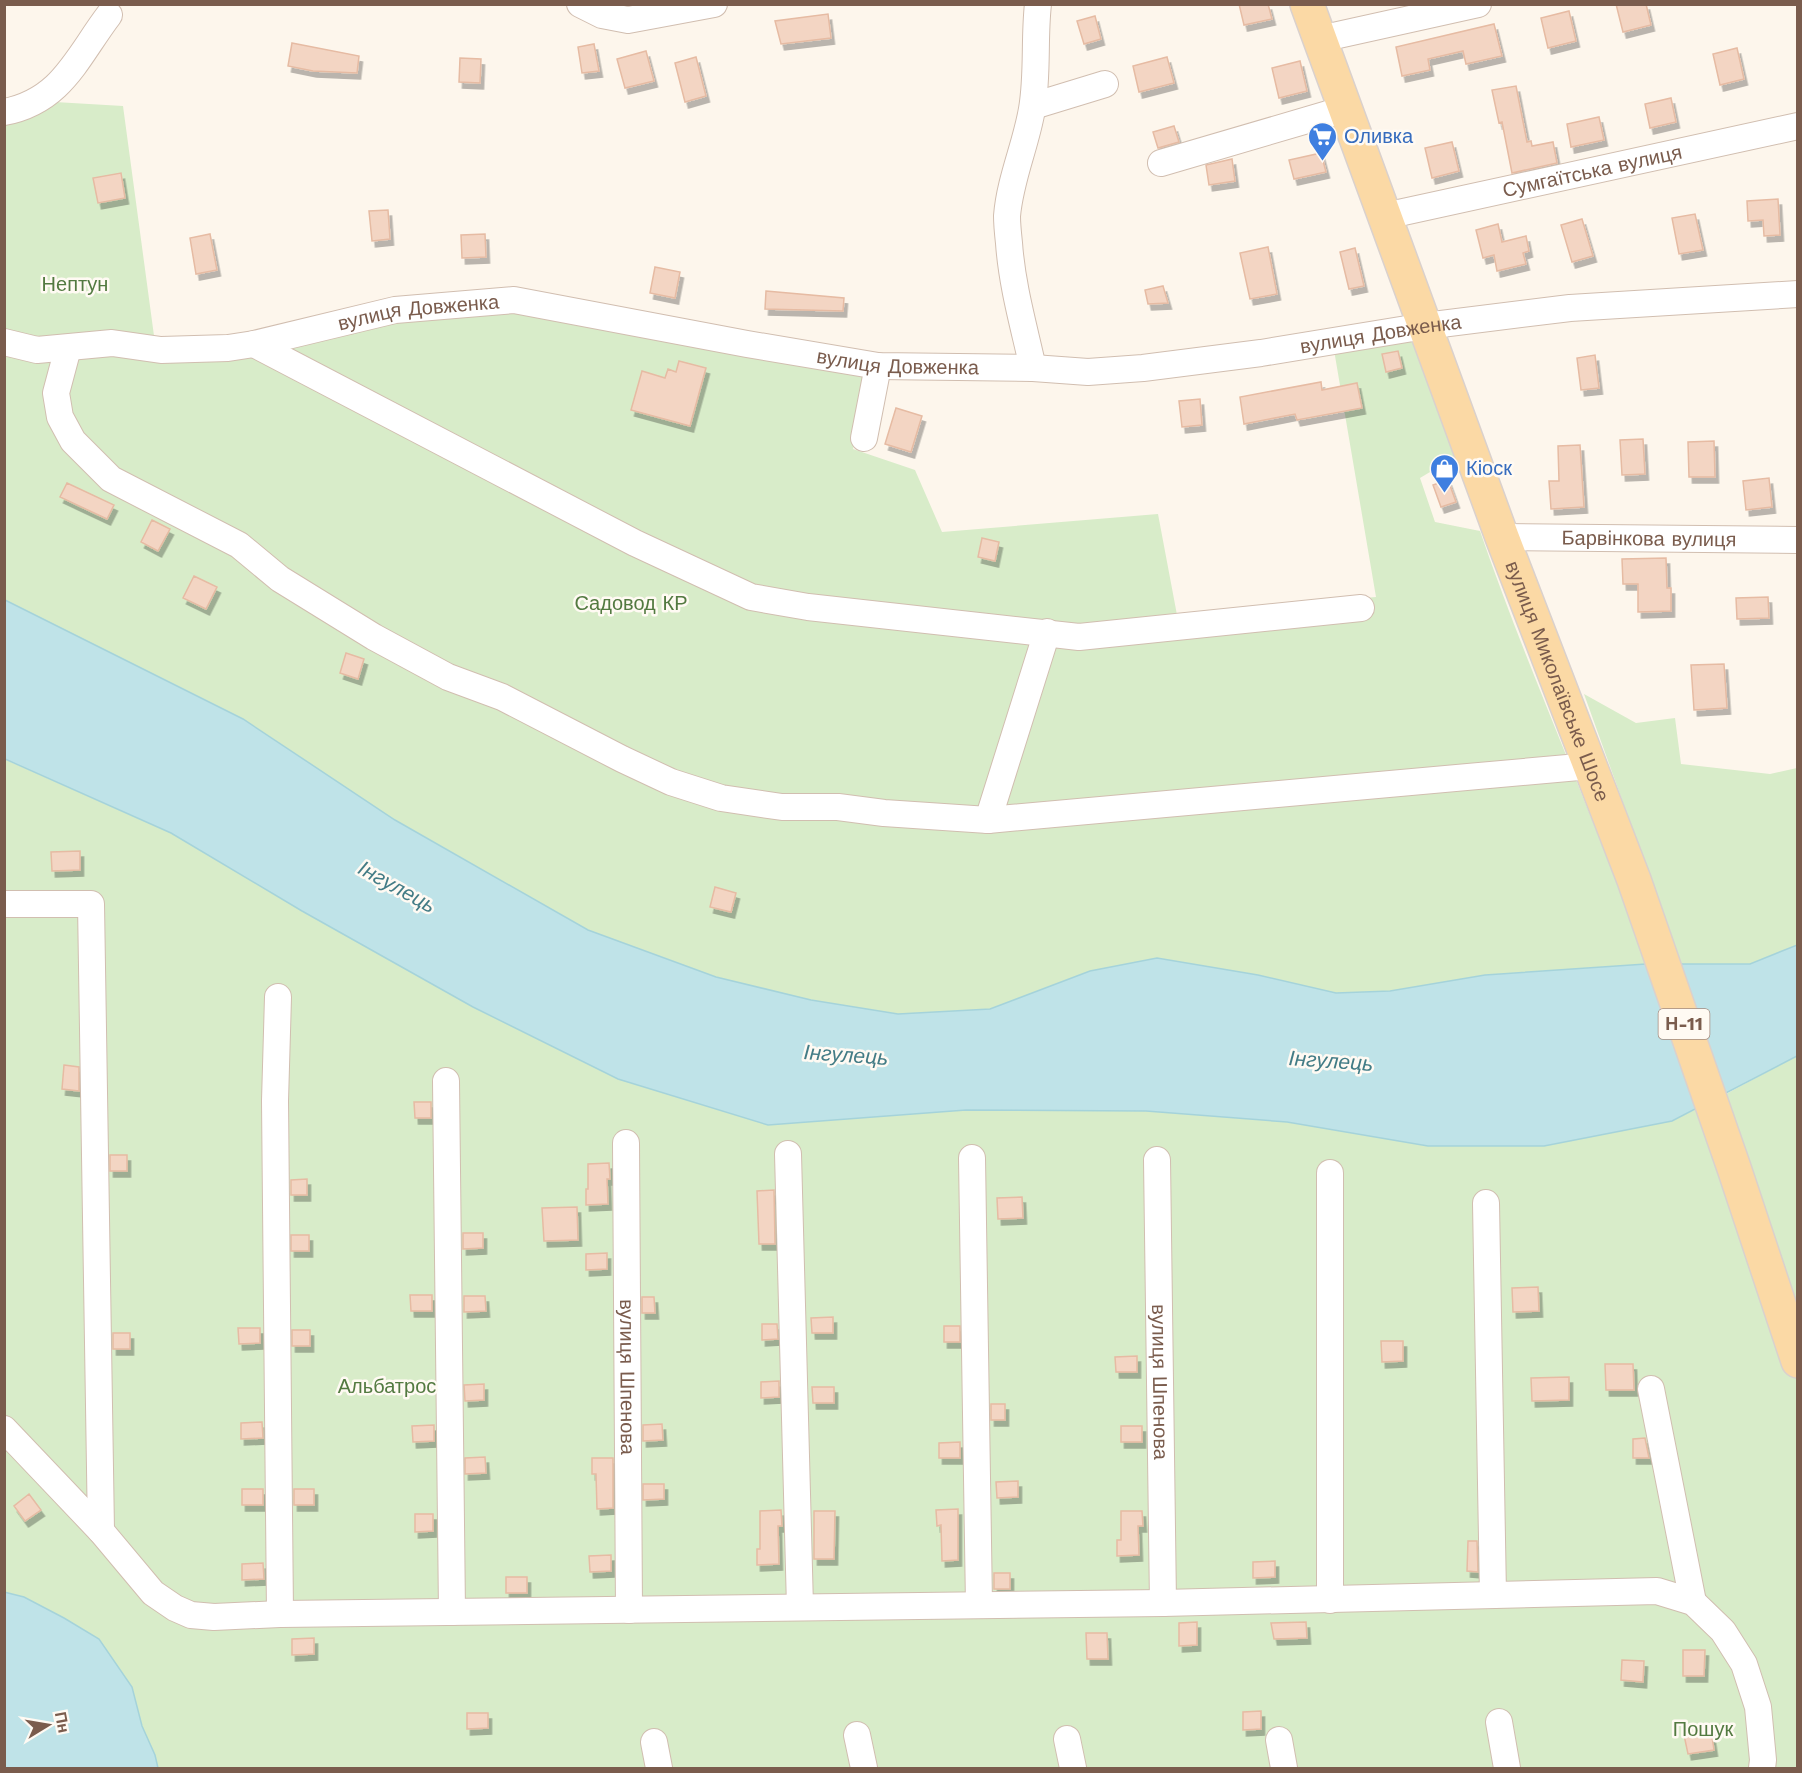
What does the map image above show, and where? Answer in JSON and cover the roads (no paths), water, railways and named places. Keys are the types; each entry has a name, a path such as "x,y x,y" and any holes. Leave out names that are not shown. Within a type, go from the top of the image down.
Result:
{"main road":[{"name":"вулиця Миколаївське Шосе","path":"1307,4 1502,537 1634,880 1734,1168 1797,1361"}],"street":[{"path":"580,4 602,15 628,20 714,4"},
{"path":"1033,368 1016,296 1007,217 1033,106 1038,4"},
{"path":"1320,39 1478,4"},
{"path":"4,112 22,109 57,87 109,15"},
{"path":"1033,106 1105,84"},
{"path":"1161,163 1346,109"},
{"name":"Сумгаїтська вулиця","path":"1384,216 1797,126"},
{"name":"вулиця Довженка","path":"4,342 38,350 112,343 161,350 228,348 254,344 395,310 514,300 878,366 1033,368 1088,372 1143,368 1261,353 1425,326 1570,308 1797,294"},
{"path":"254,344 635,543 752,597 808,607 1079,636 1361,608"},
{"path":"68,348 56,393 60,417 73,441 111,479 240,545 280,579 374,638 447,677 502,696 671,782 721,798 782,807 838,807 884,813 988,820 1590,766"},
{"path":"864,438 878,366"},
{"name":"Барвінкова вулиця","path":"1502,537 1797,540"},
{"path":"988,820 1047,632"},
{"path":"4,904 91,904 101,1531"},
{"path":"278,997 275,1113 280,1614"},
{"path":"446,1081 452,1612"},
{"name":"вулиця Шпенова","path":"626,1143 629,1610"},
{"path":"788,1154 800,1608"},
{"path":"972,1158 979,1605"},
{"name":"вулиця Шпенова","path":"1156,1160 1163,1603"},
{"path":"1330,1173 1330,1600"},
{"path":"1486,1203 1493,1595"},
{"path":"1651,1389 1693,1602"},
{"path":"4,1429 101,1531 153,1593 175,1608 192,1615 214,1617 280,1614 1163,1603 1657,1591 1693,1602 1723,1631 1744,1664 1758,1707 1762,1768"},
{"path":"1499,1722 1508,1768"},
{"path":"857,1735 864,1768"},
{"path":"1067,1739 1073,1768"},
{"path":"1279,1740 1284,1768"},
{"path":"654,1742 659,1768"}],"water":[{"name":"Інгулець","path":"5,600 243,719 395,820 588,930 716,977 811,1000 898,1014 990,1009 1090,971 1157,958 1258,975 1336,993 1390,991 1485,975 1646,964 1750,964 1797,945 1797,1056 1672,1121 1544,1146 1428,1146 1287,1122 1146,1111 966,1110 768,1125 618,1079 473,1007 302,911 171,833 5,759"},
{"path":"4,1592 24,1597 99,1639 132,1687 142,1726 155,1755 158,1768 5,1768"}],"place":[{"name":"Оливка","path":"1323,162"},
{"name":"Кіоск","path":"1445,494"}],"park label":[{"name":"Нептун","path":"75,284"},
{"name":"Садовод КР","path":"631,603"},
{"name":"Альбатрос","path":"387,1386"},
{"name":"Пошук","path":"1703,1729"}]}
